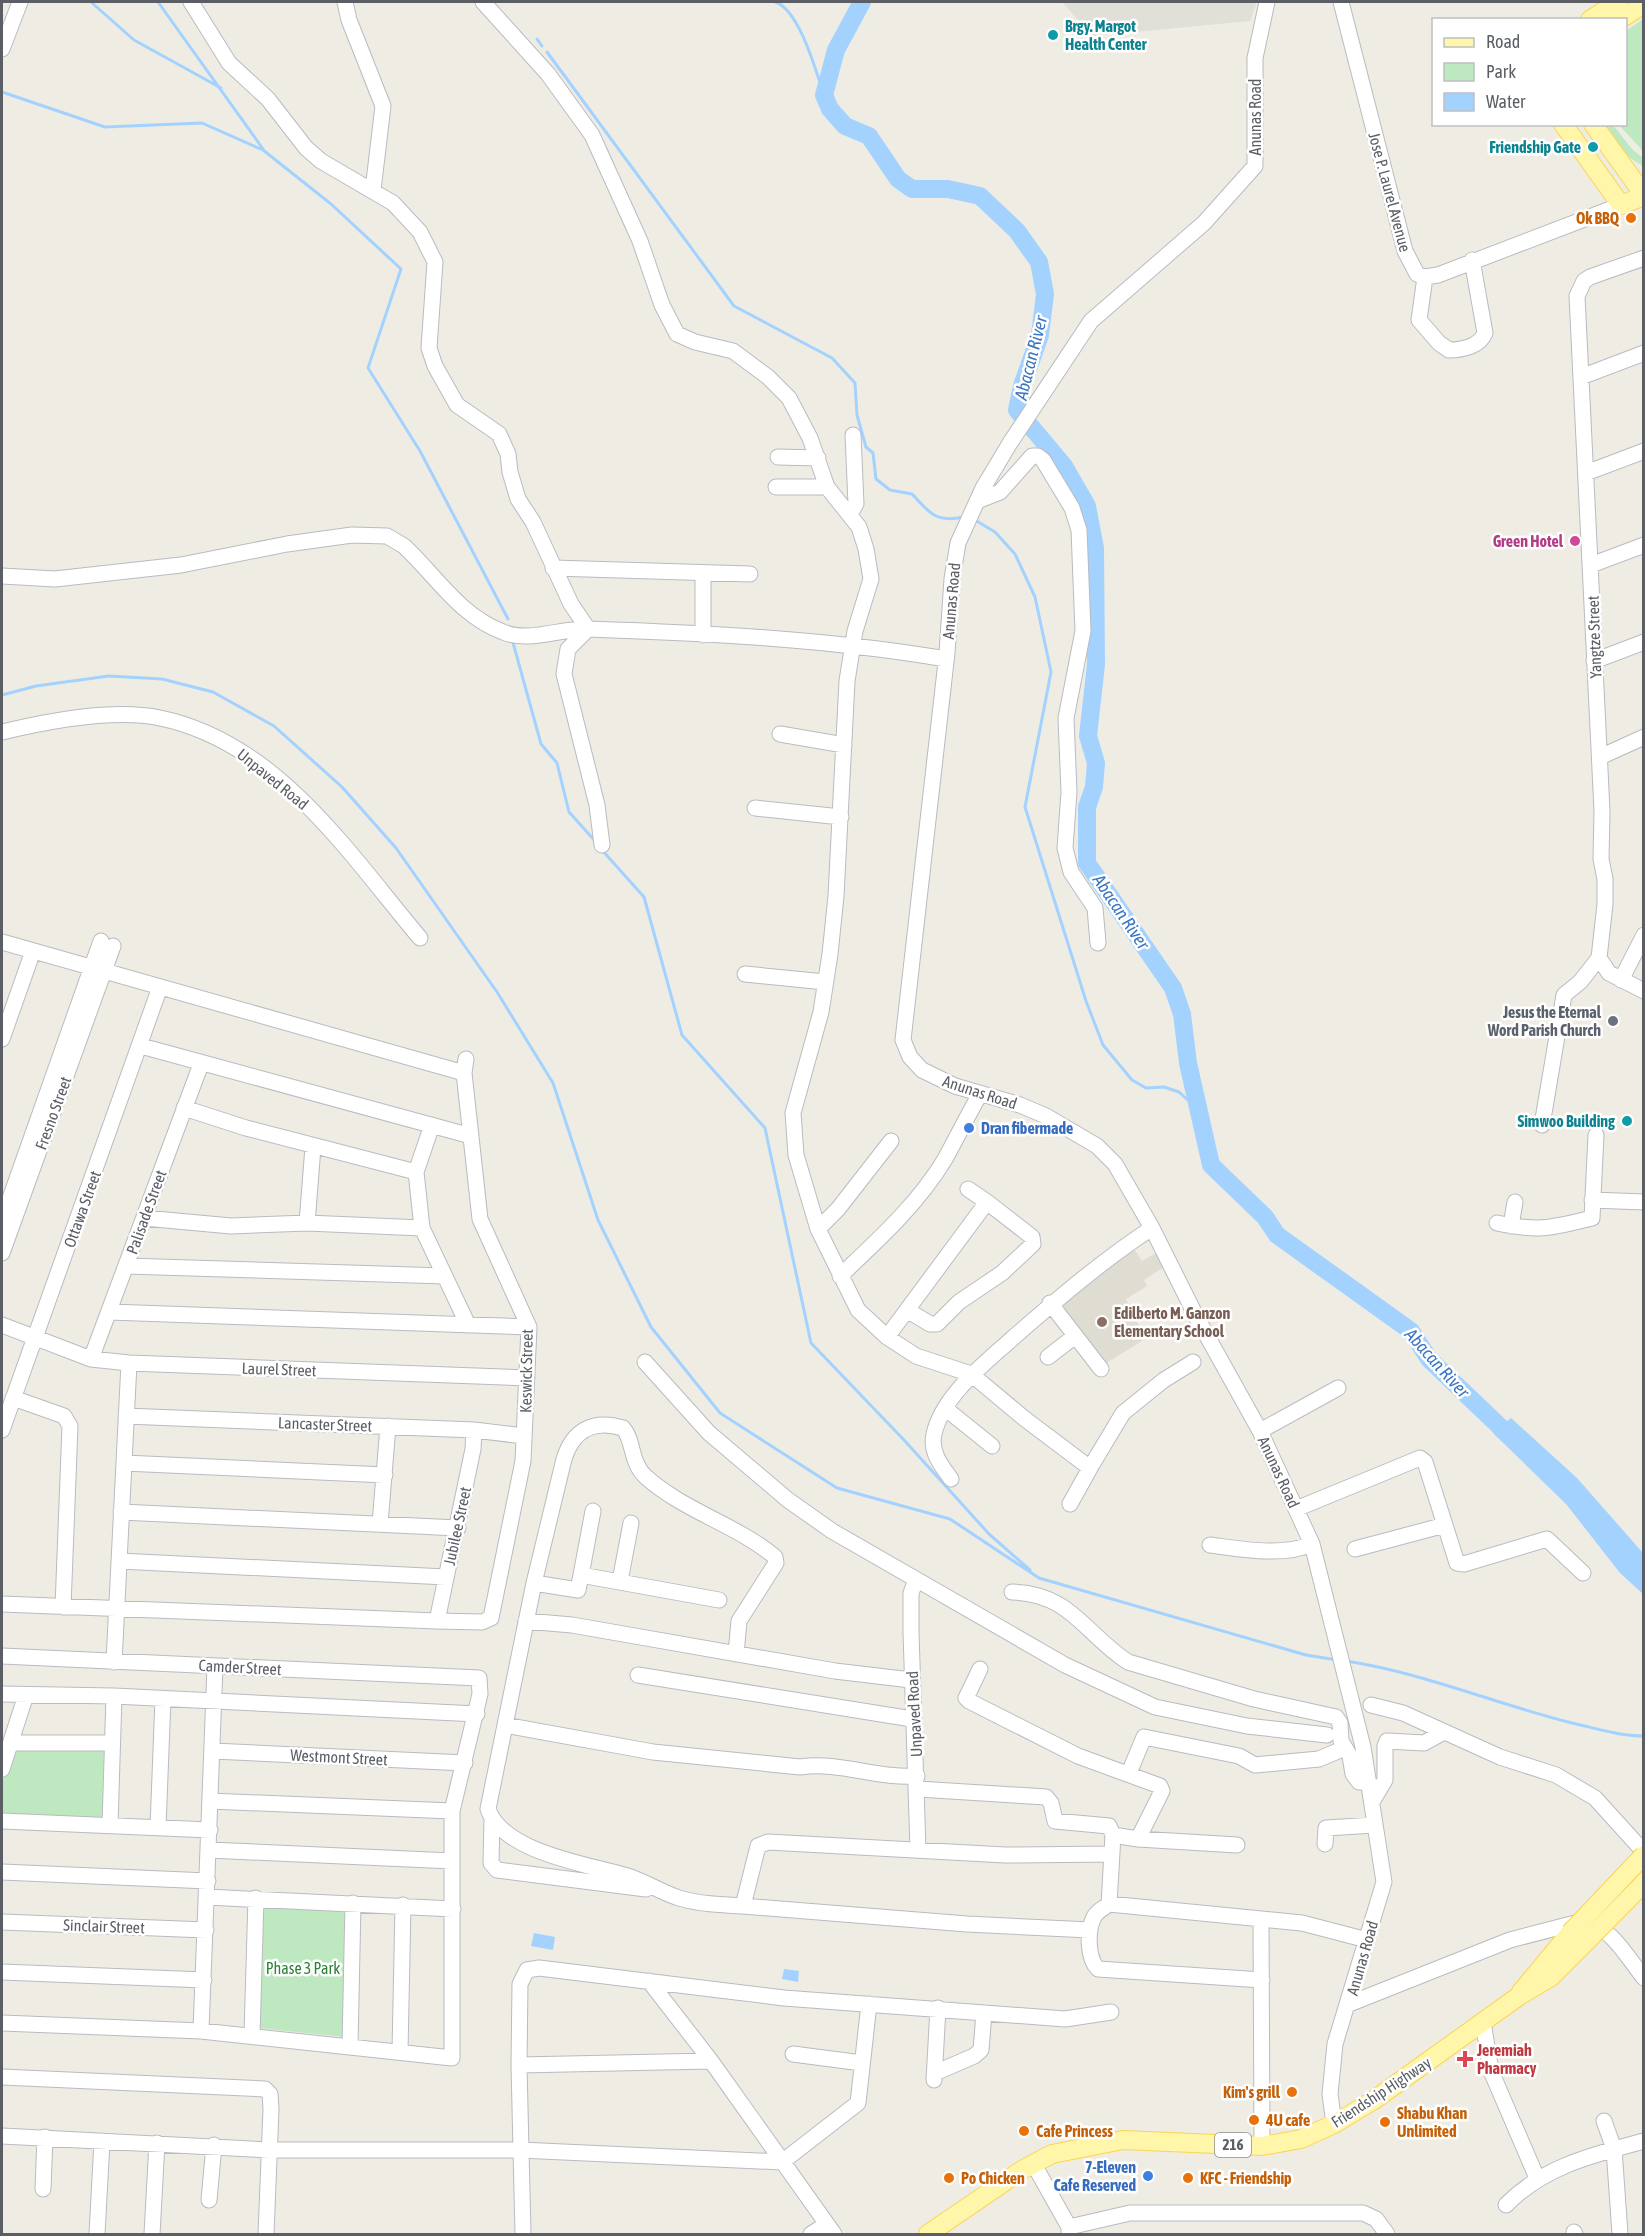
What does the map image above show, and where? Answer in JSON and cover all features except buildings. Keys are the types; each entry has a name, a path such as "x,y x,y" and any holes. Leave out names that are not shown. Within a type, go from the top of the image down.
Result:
{"main road":[{"path":"1593,18 1618,2"},
{"path":"1621,18 1644,4"},
{"path":"1570,128 1597,173 1621,205 1644,195 1594,126"},
{"path":"1597,173 1617,158"},
{"name":"Friendship Highway","path":"1577,1939 1644,1853"},
{"name":"Friendship Highway","path":"928,2235 1033,2163 1052,2154 1123,2140 1262,2146 1301,2139 1334,2124 1374,2100 1519,1996 1528,1981 1644,1883"}],"street":[{"path":"2,49 20,2"},
{"path":"191,2 229,63 268,99 306,148 321,161 393,203 430,248 435,262 435,285 429,348 435,366 457,405 499,434 508,454 510,472 518,499 533,522 571,604 588,629"},
{"path":"345,2 349,20 383,106 373,190"},
{"path":"483,2 548,74 592,135 640,241 662,305 677,334 695,342 733,351 776,384 789,398 818,458 827,487 850,514 863,537 871,571 869,588 853,645 847,681 837,897 820,1012 793,1113 796,1155 818,1229 858,1310 887,1337 916,1356 971,1374 1025,1419 1090,1468"},
{"name":"Anunas Road","path":"1267,2 1255,58 1255,166 1204,223 1099,312 1010,443 976,503 955,554 946,659 903,1040 910,1057 922,1070 941,1080 1020,1105 1046,1116 1097,1146 1119,1170 1260,1431 1313,1546 1365,1759 1384,1882 1349,2004 1335,2044 1330,2094 1334,2124"},
{"name":"Jose P. Laurel Avenue","path":"1341,2 1405,251 1417,274 1425,277"},
{"path":"1473,260 1485,333 1482,340 1469,346 1456,350 1444,347 1419,320 1425,277 1438,275 1473,260 1621,205"},
{"name":"Yangtze Street","path":"1599,958 1605,879 1601,859 1600,757 1577,297 1584,281 1590,277 1644,258"},
{"path":"1581,378 1644,353"},
{"path":"850,514 856,504 854,435"},
{"path":"1586,473 1644,451"},
{"path":"976,503 1000,492 1032,456 1038,456 1043,460 1072,508 1079,530 1083,631 1066,718 1070,792 1065,848 1071,872 1095,908 1098,943"},
{"path":"778,457 818,458"},
{"path":"776,487 827,487"},
{"path":"2,576 55,579 147,569 181,565 287,544 352,535 377,535 395,539 455,602 502,632 526,636 568,629 588,629 703,635 853,645 900,650 946,659"},
{"path":"1591,565 1644,545"},
{"path":"553,568 750,574"},
{"path":"703,573 703,635"},
{"path":"588,629 571,642 564,674 597,805 602,845"},
{"path":"1594,661 1644,642"},
{"name":"Unpaved Road","path":"2,732 85,718 131,715 160,718 217,739 243,753 312,810 420,938"},
{"path":"780,734 844,745"},
{"path":"1600,757 1644,737"},
{"path":"755,808 841,817"},
{"path":"1615,976 1644,935"},
{"path":"2,942 160,987"},
{"path":"98,970 107,943"},
{"path":"2,1039 7,1006 33,951"},
{"path":"1542,1125 1564,995 1580,982 1599,958 1615,976 1644,991"},
{"name":"Fresno Street","path":"2,1221 98,970"},
{"name":"Fresno Street","path":"2,1253 98,970"},
{"path":"745,974 825,982"},
{"name":"Ottawa Street","path":"2,1430 141,1046 160,987"},
{"name":"Keswick Street","path":"160,987 465,1066 480,1219 529,1327 523,1461 491,1618 482,1622 437,1622"},
{"path":"141,1046 471,1136"},
{"name":"Palisade Street","path":"91,1359 201,1064"},
{"path":"840,1275 888,1230 928,1182 944,1160 980,1094"},
{"path":"184,1108 313,1146 416,1172"},
{"path":"432,1125 416,1172 422,1228 468,1325"},
{"path":"1515,1202 1504,1224 1536,1230 1554,1229 1592,1218 1596,1135"},
{"path":"818,1229 838,1209 891,1141"},
{"path":"307,1223 313,1146"},
{"path":"907,1310 930,1324 937,1324 959,1302 1002,1273 1033,1244 1032,1237 968,1189"},
{"path":"1593,1200 1644,1202"},
{"path":"887,1337 987,1202"},
{"path":"144,1218 231,1226 307,1223 422,1228"},
{"path":"951,1479 936,1458 933,1446 938,1421 971,1374 1050,1303 1099,1263 1152,1228"},
{"path":"126,1266 445,1276"},
{"path":"1050,1303 1101,1369"},
{"path":"110,1312 529,1327"},
{"name":"Laurel Street","path":"2,1326 91,1359 129,1363 527,1378"},
{"path":"1048,1357 1075,1336"},
{"path":"645,1362 709,1433 788,1500 832,1531 1065,1665 1155,1707 1247,1726 1327,1735"},
{"path":"1071,1504 1123,1413 1164,1380 1193,1362"},
{"path":"114,1662 129,1363"},
{"path":"1260,1431 1338,1388"},
{"path":"13,1398 64,1416 70,1426 63,1607"},
{"path":"946,1409 992,1446"},
{"name":"Lancaster Street","path":"126,1416 474,1430 524,1436"},
{"path":"659,1891 625,1875 591,1868 537,1849 501,1829 492,1819 488,1809 534,1583 571,1442 584,1428 603,1425 619,1427 626,1431 636,1464 646,1478 668,1494 775,1557 776,1563 739,1621 736,1654"},
{"path":"380,1524 388,1426"},
{"name":"Jubilee Street","path":"437,1622 458,1527 473,1449 474,1430"},
{"path":"1296,1509 1420,1458 1425,1462 1454,1559 1458,1564 1547,1539 1582,1573"},
{"path":"124,1463 385,1475"},
{"path":"534,1583 578,1590 593,1511"},
{"path":"121,1512 458,1527"},
{"path":"620,1581 631,1523"},
{"path":"1355,1549 1445,1525"},
{"path":"1210,1545 1284,1550 1313,1546"},
{"path":"119,1561 446,1577"},
{"path":"581,1575 719,1600"},
{"name":"Unpaved Road","path":"916,1580 911,1593 912,1719 917,1783 918,1850"},
{"path":"1012,1592 1031,1593 1054,1600 1093,1631 1110,1650 1128,1662 1254,1699 1334,1716 1340,1721 1341,1741 1356,1779 1362,1783 1369,1782"},
{"path":"2,1604 437,1622"},
{"path":"526,1621 581,1626 736,1654 912,1680"},
{"name":"Camder Street","path":"2,1656 479,1678 480,1694 477,1714"},
{"path":"201,2031 215,1666"},
{"path":"980,1669 966,1693 969,1701 1078,1756 1154,1782 1162,1791 1138,1839"},
{"path":"638,1675 912,1719"},
{"path":"2,1694 114,1696 477,1714 452,1811 452,2058 201,2031 2,2023"},
{"path":"2,1769 26,1695"},
{"path":"110,1825 114,1696"},
{"path":"158,1827 163,1699"},
{"path":"1371,1705 1403,1713 1442,1733 1500,1757 1556,1775 1595,1798 1644,1853"},
{"path":"505,1725 653,1752 800,1767 824,1766 880,1774 917,1783 1046,1797 1051,1803 1055,1821 1109,1826 1113,1835 1109,1904"},
{"path":"1372,1802 1385,1780 1387,1741 1424,1743 1442,1733"},
{"path":"1130,1773 1144,1737 1239,1756 1255,1765 1319,1759 1345,1748"},
{"path":"11,1743 112,1743"},
{"name":"Westmont Street","path":"213,1751 465,1763"},
{"path":"210,1801 452,1811"},
{"path":"492,1819 491,1863 496,1870 659,1891 695,1901 743,1906 967,1924 1090,1930"},
{"path":"2,1821 210,1830"},
{"path":"1324,1844 1326,1828 1375,1825"},
{"path":"1113,1835 1138,1839 1237,1845"},
{"path":"743,1906 758,1845 768,1842 1005,1855 1111,1854"},
{"path":"209,1850 452,1862"},
{"path":"2,1872 208,1881"},
{"path":"207,1897 453,1909"},
{"path":"252,2035 256,1898"},
{"path":"350,2046 353,1903"},
{"path":"1262,1980 1098,1969 1091,1960 1090,1930 1094,1917 1109,1904 1302,1923 1367,1940"},
{"path":"400,2052 402,1905"},
{"path":"1261,1919 1262,2146"},
{"path":"1349,2004 1510,1940 1583,1921 1593,1923 1608,1933 1644,1978"},
{"name":"Sinclair Street","path":"2,1922 206,1930"},
{"path":"523,2235 520,2150 520,1984 527,1970 538,1968 784,1998 1065,2019 1111,2012"},
{"path":"2,1972 204,1980"},
{"path":"649,1981 711,2061 831,2229 811,2235"},
{"path":"2,2136 214,2145 270,2150 520,2150 782,2162 858,2103 869,2004"},
{"path":"938,2008 934,2077 981,2050 984,2013"},
{"path":"1483,2022 1491,2071 1537,2178"},
{"path":"794,2054 862,2063"},
{"path":"519,2065 711,2061"},
{"path":"2,2077 265,2089 270,2094 271,2100 266,2235"},
{"path":"1604,2121 1614,2149 1620,2235"},
{"path":"43,2190 45,2137"},
{"path":"97,2235 102,2141"},
{"path":"1506,2205 1537,2178 1590,2155 1644,2141"},
{"path":"152,2235 157,2143"},
{"path":"209,2200 214,2145"},
{"path":"1033,2163 1069,2231 1130,2212 1363,2213 1376,2219 1387,2235"}],"shaded area":[{"path":"1062,2 1257,2 1250,21 1093,36"},
{"name":"Edilberto M. Ganzon Elementary School","path":"1130,1243 1142,1261 1156,1253 1164,1267 1144,1280 1147,1286 1126,1299 1145,1339 1100,1367 1054,1305"}],"green space":[{"path":"1643,19 1643,151 1620,126 1627,126 1627,30"},
{"path":"1606,126 1614,126 1632,149 1643,158 1643,166 1630,158"},
{"path":"14,1748 110,1751 104,1822 2,1823 2,1782"},
{"name":"Phase 3 Park","path":"261,1901 349,1907 344,2037 258,2028"}],"water":[{"path":"1511,1418 1577,1478 1643,1553 1643,1594 1620,1573 1566,1504 1493,1433"},
{"path":"534,1933 555,1937 553,1950 531,1946"},
{"path":"784,1969 799,1971 798,1982 782,1979"}],"waterway":[{"path":"91,2 134,40 221,88"},
{"path":"158,2 263,149"},
{"path":"775,2 784,7 799,28 824,95"},
{"name":"Abacan River","path":"862,2 836,50 824,95 830,109 845,126 869,136 898,179 912,189 948,189 980,196 1017,231 1039,262 1045,294 1040,335 1022,386 1017,410 1064,466 1087,506 1095,548 1096,664 1088,736 1096,763 1094,787 1087,807 1087,863 1173,988 1182,1014 1188,1063 1211,1165 1265,1217 1277,1235 1411,1331 1429,1359 1517,1443"},
{"path":"537,39 542,46"},
{"path":"547,52 734,306 832,358 855,383 857,415 866,447 873,453 876,479 890,490 912,494 934,515 946,519 963,517"},
{"path":"2,92 105,127 202,123 263,150 331,204 401,269 368,368 420,451 508,619"},
{"path":"975,520 995,532 1015,554 1035,597 1051,672 1025,807 1086,1001 1103,1045 1132,1080 1146,1088 1164,1087 1179,1092 1198,1109"},
{"path":"512,639 541,744 557,763 569,812 596,842"},
{"path":"2,695 36,686 109,676 162,679 213,692 274,726 342,787 396,848 497,992 553,1083 598,1220 651,1327 720,1413 837,1488 950,1519 1039,1578 1306,1655 1337,1660"},
{"path":"602,850 644,897 682,1035 765,1128 811,1343 904,1440 989,1534 1030,1570"},
{"path":"1346,1661 1404,1673 1572,1723 1616,1733 1644,1736"}],"place":[{"name":"Brgy. Margot Health Center","path":"1053,35"},
{"name":"Friendship Gate","path":"1593,147"},
{"name":"Ok BBQ","path":"1631,218"},
{"name":"Green Hotel","path":"1575,541"},
{"name":"Jesus the Eternal Word Parish Church","path":"1613,1021"},
{"name":"Simwoo Building","path":"1627,1121"},
{"name":"Dran fibermade","path":"969,1128"},
{"name":"Edilberto M. Ganzon Elementary School","path":"1102,1322"},
{"name":"Jeremiah Pharmacy","path":"1465,2059"},
{"name":"Kim's grill","path":"1292,2092"},
{"name":"4U cafe","path":"1254,2120"},
{"name":"Shabu Khan Unlimited","path":"1385,2122"},
{"name":"Cafe Princess","path":"1024,2131"},
{"name":"7-Eleven Cafe Reserved","path":"1148,2176"},
{"name":"Po Chicken","path":"949,2178"},
{"name":"KFC - Friendship","path":"1188,2178"}]}
